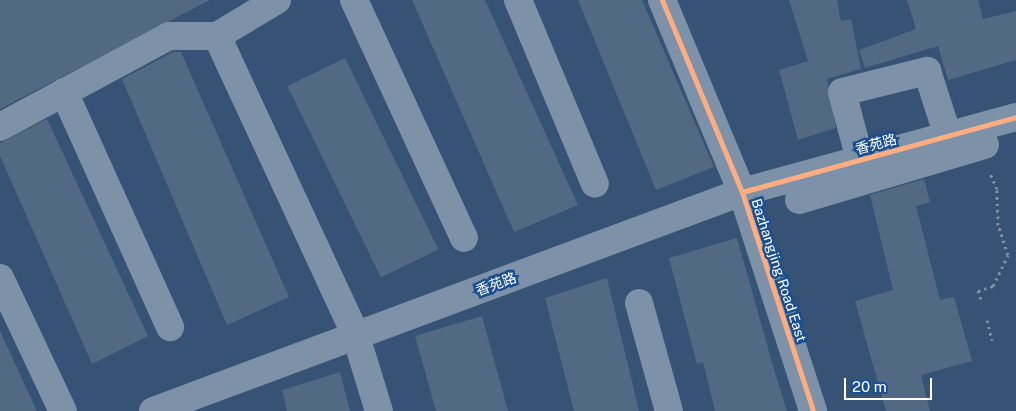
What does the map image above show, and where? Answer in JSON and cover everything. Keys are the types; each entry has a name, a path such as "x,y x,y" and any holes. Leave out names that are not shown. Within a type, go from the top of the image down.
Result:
{"street":[{"path":"0,127 168,36 217,36 277,0"},
{"path":"354,0 464,238"},
{"path":"518,0 595,184"},
{"name":"Bazhangjing Road East","path":"662,0 742,192 812,411"},
{"path":"217,36 356,336 379,411"},
{"path":"860,160 842,92 927,71 967,137"},
{"path":"64,92 170,327"},
{"name":"香苑路","path":"153,411 742,192 860,160 967,137 1016,117"},
{"path":"799,200 967,137 1016,136"},
{"path":"0,278 63,411"},
{"path":"639,302 669,411"}],"path":[{"path":"967,137 997,189 998,225 1008,255 993,286 978,291 981,299"},
{"path":"987,320 992,340"}],"building":[{"path":"0,0 210,0 0,109"},
{"path":"412,0 485,0 578,205 514,232"},
{"path":"578,0 642,0 714,167 656,190"},
{"path":"789,0 837,0 841,21 851,19 861,69 827,79 836,128 798,140 779,70 808,61"},
{"path":"907,0 978,0 983,19 1016,11 1016,60 948,80 938,46 865,68 859,50 916,29"},
{"path":"173,52 181,52 289,297 227,325 122,79"},
{"path":"345,58 438,249 381,277 287,86"},
{"path":"47,119 148,336 92,364 0,156 0,143"},
{"path":"924,179 930,202 916,206 940,300 954,297 972,361 921,375 930,411 886,411 855,301 893,290 870,195"},
{"path":"737,238 787,411 715,411 703,362 697,364 669,258"},
{"path":"607,278 639,411 574,411 545,298"},
{"path":"482,316 508,411 436,411 415,336"},
{"path":"0,331 37,411 0,411"},
{"path":"340,372 350,411 287,411 282,390"}],"cycle path":[{"path":"662,0 742,192 813,411"},
{"path":"742,192 1016,117"}]}
